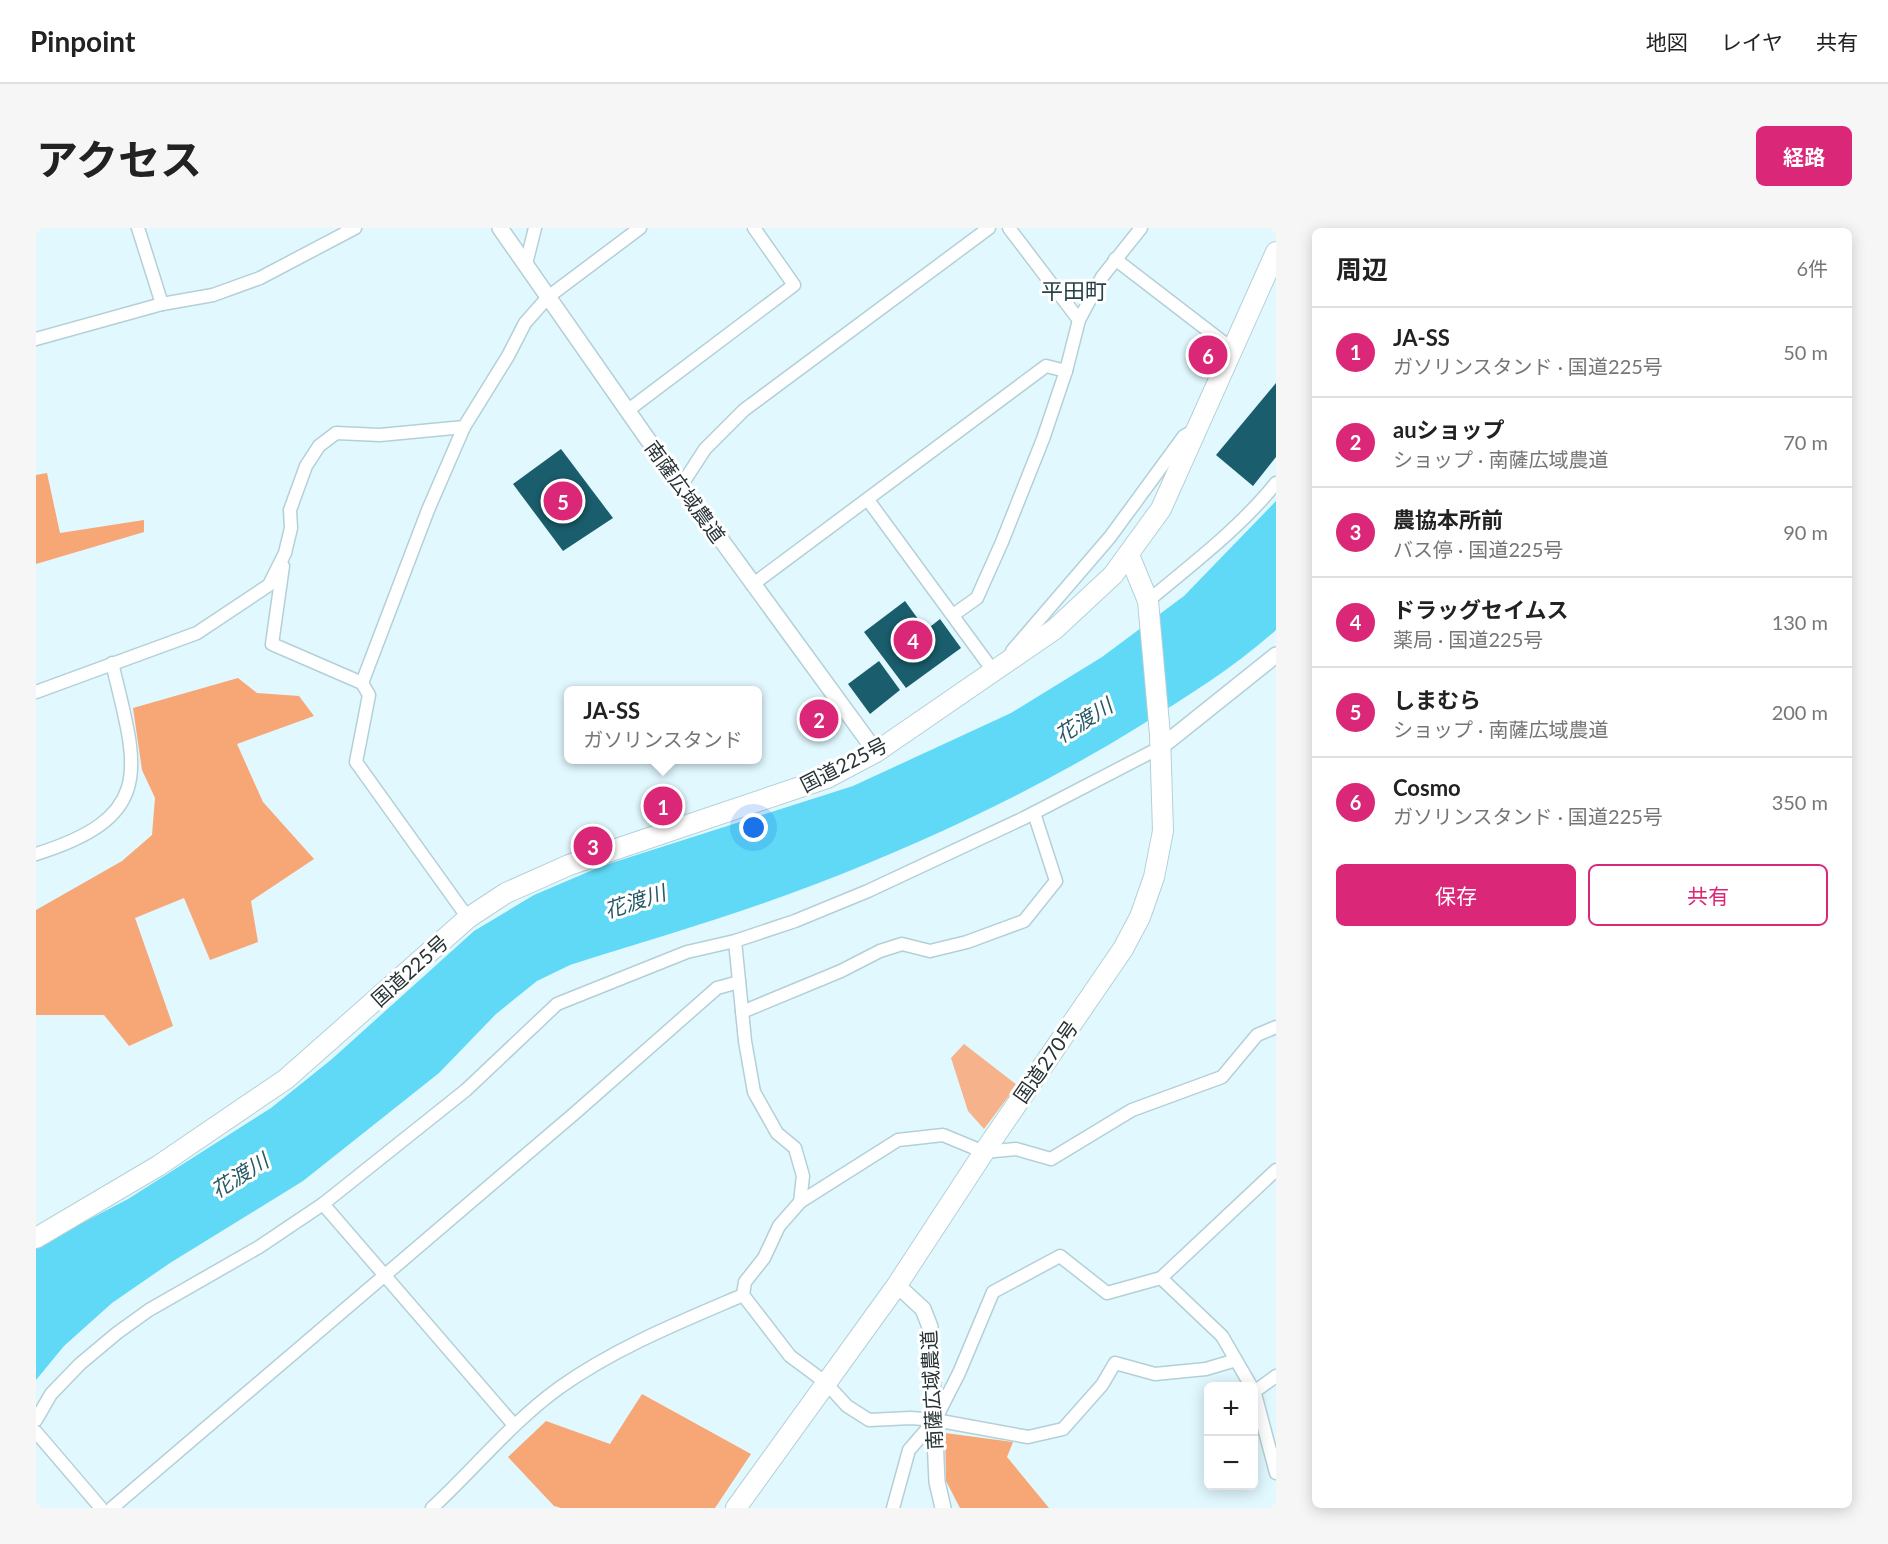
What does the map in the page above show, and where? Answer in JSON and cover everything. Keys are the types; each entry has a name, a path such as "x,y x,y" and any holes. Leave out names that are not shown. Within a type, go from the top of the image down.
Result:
{"highway":[{"name":"国道225号","path":"36,1238 167,1161 286,1079 468,918 506,893 535,879 827,778 876,752 994,672 1081,607 1129,555 1161,509 1276,252"},
{"name":"国道270号","path":"736,1508 897,1285 984,1152 1106,975 1140,917 1154,877 1163,831 1161,741 1148,604 1129,555"}],"street":[{"path":"138,228 162,304"},
{"path":"36,339 162,304 213,295 260,278 355,228"},
{"name":"南薩広域農道","path":"500,228 627,411 876,752"},
{"path":"526,264 535,228"},
{"path":"362,683 428,510 464,427 508,356 525,322 548,297 640,228"},
{"path":"627,411 794,285 754,228"},
{"path":"681,486 705,449 744,410 989,228"},
{"path":"1009,228 1079,320"},
{"path":"953,615 977,598 1018,501 1066,371 1079,320 1115,259 1141,228"},
{"path":"1115,259 1232,349"},
{"path":"752,585 1046,366 1066,371"},
{"path":"464,427 380,435 336,434 319,446 306,466 290,510 291,528 285,553 272,644 362,683 369,695 356,762 468,918"},
{"path":"868,500 994,672 1110,537 1184,436 1197,429"},
{"path":"1148,604 1205,554 1264,498 1276,483"},
{"path":"36,692 197,633 269,585 285,553"},
{"path":"36,1420 51,1394 80,1364 117,1333 149,1310 259,1247 323,1204 466,1090 557,1004 687,952 735,941 795,921 868,891 1034,813 1161,741 1276,655"},
{"path":"36,854 96,830 121,806 134,771 129,734 111,663"},
{"path":"742,1012 841,971 880,951 902,944 930,951 967,942 1024,921 1056,881 1034,813"},
{"path":"735,941 742,1012 754,1092 777,1133 795,1148 803,1176 800,1202"},
{"path":"112,1508 717,988 739,982"},
{"path":"1236,1360 1206,1369 1155,1374 1115,1363 1102,1385 1063,1429 1028,1437 935,1420 912,1418 869,1420 847,1406 825,1382 790,1356 766,1328 743,1294 745,1282 765,1258 779,1226 800,1202 898,1140 943,1135 984,1152 1017,1149 1051,1159 1132,1110 1222,1077 1257,1035 1276,1027"},
{"path":"893,1508 909,1450 935,1420 959,1373 993,1293 1060,1256 1107,1293 1161,1278 1276,1170"},
{"path":"323,1204 514,1425"},
{"path":"1161,1278 1222,1336 1249,1382"},
{"name":"南薩広域農道","path":"897,1285 924,1309 930,1327 937,1482 943,1508"},
{"path":"432,1508 476,1468 514,1425 559,1388 619,1351 743,1294"},
{"path":"1258,1386 1276,1376"},
{"path":"1258,1407 1276,1473"},
{"path":"36,1432 72,1470 101,1508"}],"shaded area":[{"path":"47,473 60,533 144,520 144,532 36,564 36,475"},
{"path":"238,678 257,693 299,696 314,716 237,744 263,802 314,859 251,901 258,942 210,960 184,898 135,918 173,1026 129,1046 104,1015 36,1015 36,910 122,861 152,835 155,798 142,770 133,708"},
{"path":"964,1044 1017,1085 984,1129 968,1111 951,1058"},
{"path":"642,1394 751,1454 715,1508 561,1508 554,1506 508,1457 546,1421 610,1444"},
{"path":"945,1433 1013,1442 1007,1457 1049,1508 960,1508 946,1481"}],"water":[{"name":"花渡川","path":"1276,501 1276,630 1228,668 1143,724 1064,770 984,812 859,867 786,895 570,965 537,981 496,1014 439,1073 303,1181 170,1263 112,1303 64,1346 36,1380 36,1247 128,1199 271,1108 332,1059 474,931 534,895 602,866 853,786 1011,713 1102,657 1184,596"}],"building":[{"path":"1276,383 1276,457 1253,486 1216,455"},
{"path":"561,449 613,518 563,551 513,484"},
{"path":"905,601 926,630 940,619 961,648 906,688 864,632"},
{"path":"879,661 900,690 870,714 848,684"}],"place":[{"name":"Cosmo","path":"1208,355"},
{"name":"しまむら","path":"563,501"},
{"name":"ドラッグセイムス","path":"913,640"},
{"name":"auショップ","path":"819,719"},
{"name":"JA-SS","path":"663,806"},
{"name":"農協本所前","path":"593,846"}],"district":[{"name":"平田町","path":"1074,291"}]}
